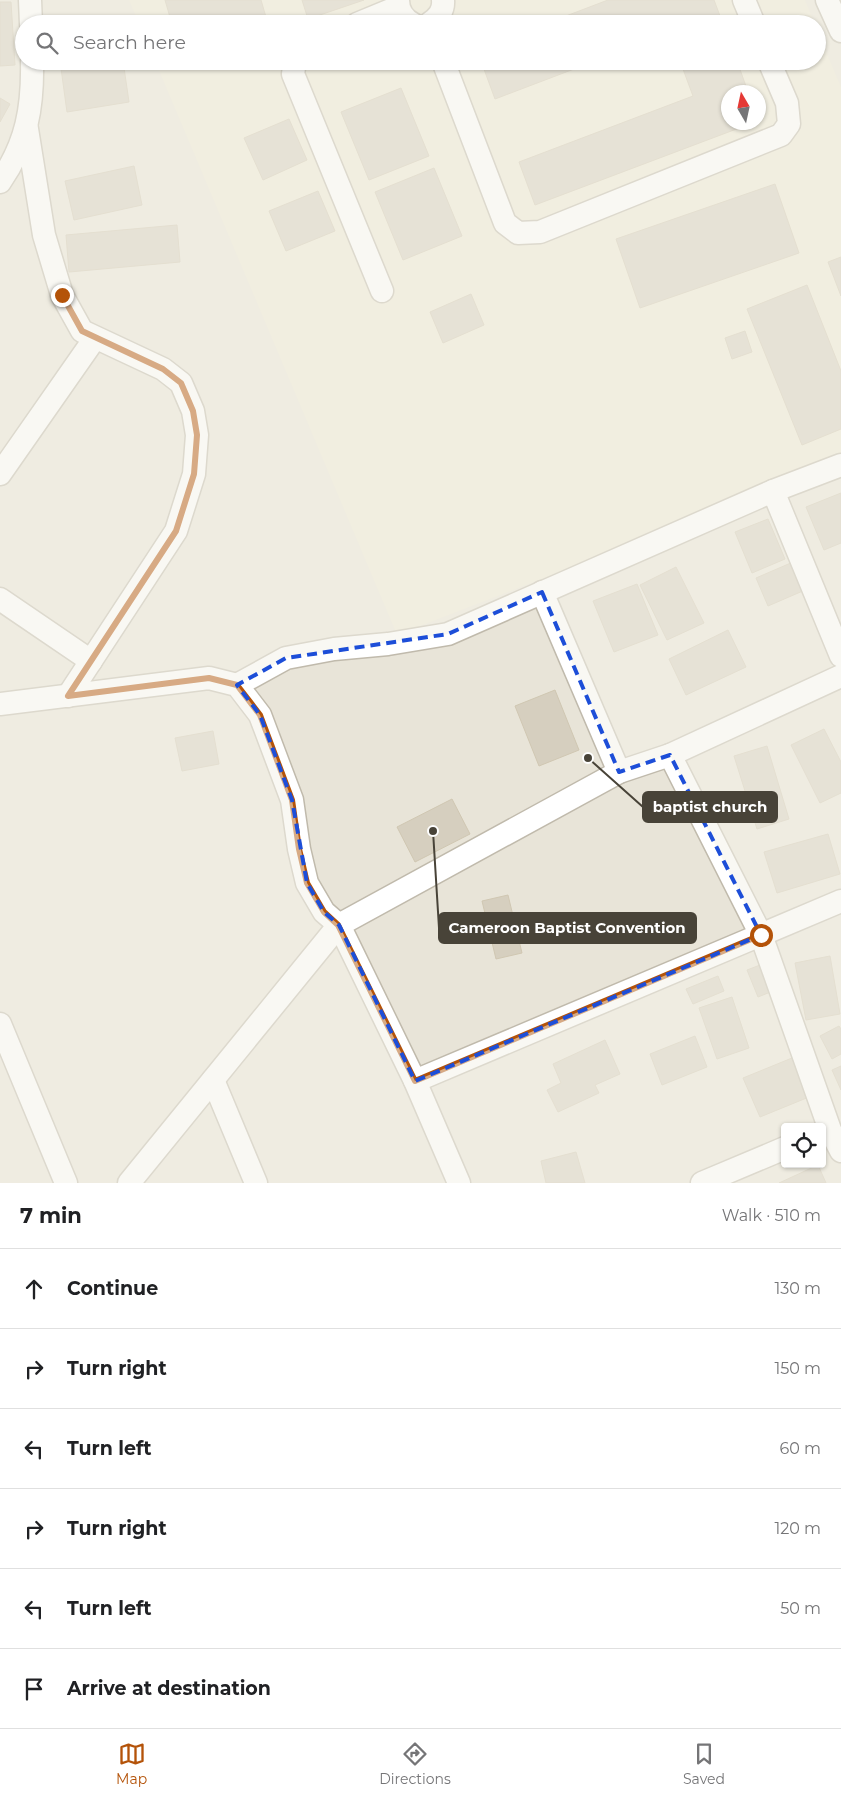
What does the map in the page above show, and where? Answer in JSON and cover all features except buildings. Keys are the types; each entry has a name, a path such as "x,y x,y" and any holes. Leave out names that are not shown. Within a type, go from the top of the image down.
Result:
{"street":[{"path":"30,0 31,15"},
{"path":"440,15 443,0"},
{"path":"744,0 750,15"},
{"path":"828,0 841,31"},
{"path":"375,15 398,4"},
{"path":"0,182 12,165 27,129 33,84 32,70"},
{"path":"294,70 293,74 382,291"},
{"path":"446,70 505,223 518,233 540,232 781,135 789,124 787,102 773,70"},
{"path":"27,129 44,235 62,295 82,331 163,369 181,383 193,411 197,435 194,474 176,531 68,696"},
{"path":"0,474 95,338"},
{"path":"237,685 286,658 334,649 388,644 448,634 773,491 841,465"},
{"path":"773,491 841,656"},
{"path":"542,592 619,772"},
{"path":"0,599 91,661"},
{"path":"129,1183 338,925 619,772 670,755 841,676"},
{"path":"0,704 209,678 237,685 260,715 292,800 299,849 307,883 324,912 338,925 415,1081 459,1183"},
{"path":"670,755 761,935 831,1129 841,1151"},
{"path":"415,1081 841,901"},
{"path":"0,1024 66,1183"},
{"path":"213,1080 256,1183"},
{"path":"702,1183 781,1150"}],"highlighted area":[{"path":"542,592 619,772 670,755 761,935 415,1081 339,925 324,912 307,883 292,800 260,715 237,685 286,658 448,634"}],"shaded area":[{"path":"0,0 841,0 841,1183 0,1183"},
{"path":"129,0 805,0 811,15 135,15"},
{"path":"826,51 841,87 841,463 397,635 159,70 826,70"}],"place":[{"name":"baptist church","path":"588,758"},
{"name":"Cameroon Baptist Convention","path":"433,831"}],"route":[{"path":"62,295 82,331 163,369 181,383 193,411 197,435 194,474 176,531 68,696 209,678 237,685 260,715 292,800 299,849 307,883 324,912 338,925 415,1081 761,935"}]}
